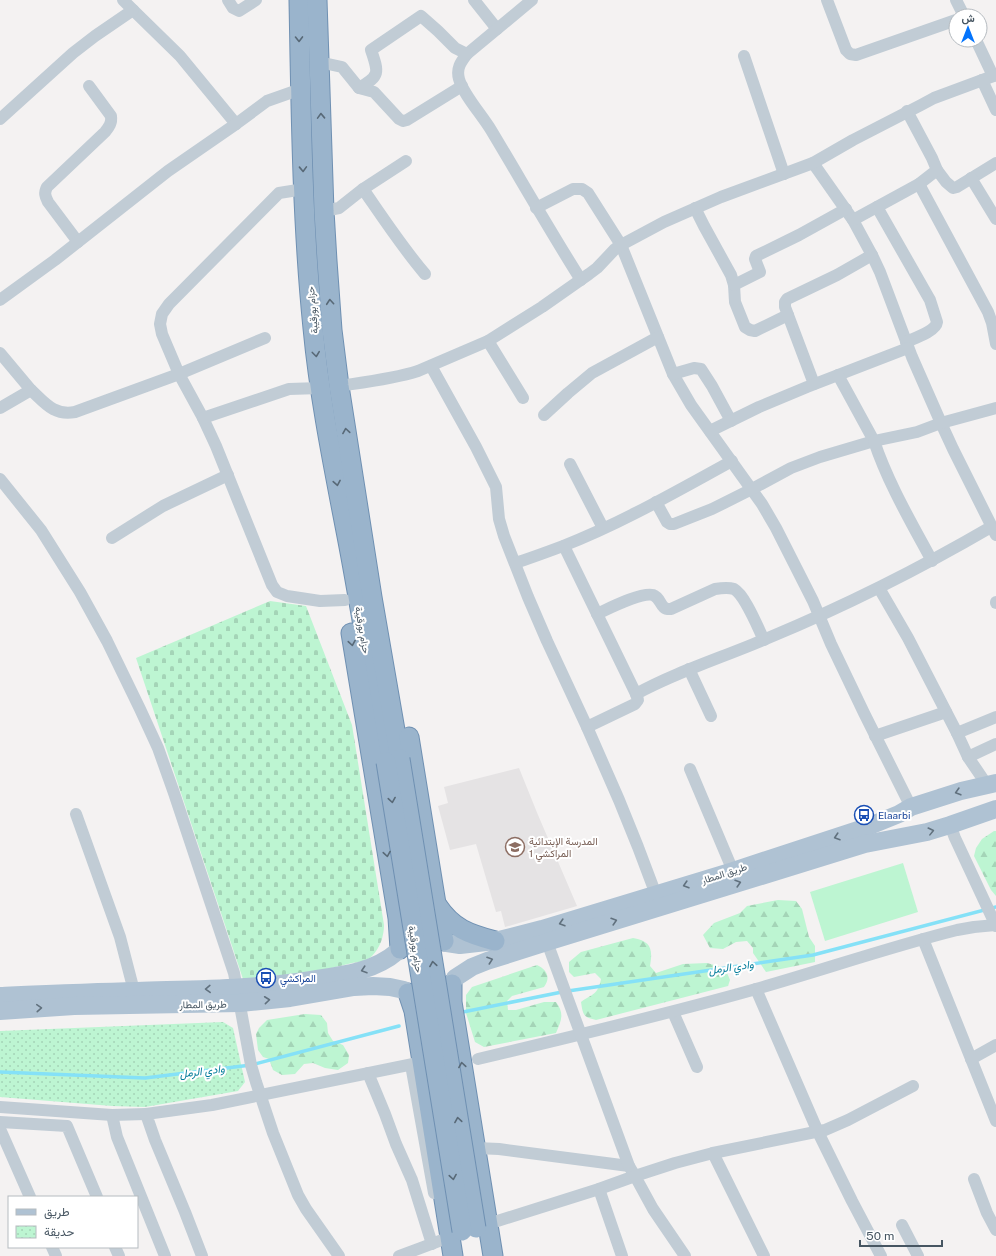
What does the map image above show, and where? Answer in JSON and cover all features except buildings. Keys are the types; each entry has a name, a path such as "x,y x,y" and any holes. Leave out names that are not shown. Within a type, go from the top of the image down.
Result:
{"highway":[{"name":"حزام بورقيبة","path":"299,0 307,261 313,329 320,388 352,521"},
{"name":"حزام بورقيبة","path":"317,0 327,261 332,330 339,386 358,599 393,760 480,1256"},
{"path":"352,521 345,600 398,918 399,950"},
{"path":"352,521 385,605 436,903 445,942"},
{"path":"436,903 445,917 459,928 475,936 495,941"},
{"path":"454,981 452,1002 476,1148 475,1227 493,1256"},
{"path":"406,991 414,1011 417,1064 453,1256"},
{"name":"حزام بورقيبة","path":"466,1256 475,1227"}],"main road":[{"name":"طريق المطار","path":"659,901 733,871 867,827 936,799 993,784"},
{"name":"طريق المطار","path":"445,942 460,945 495,941 542,929 586,923 659,901 865,844 927,832 996,809"},
{"path":"905,811 900,823 905,836"},
{"name":"طريق المطار","path":"454,981 472,967 547,942 586,923"},
{"path":"428,935 438,937 445,942 454,951 457,961 457,971 454,981 448,989 440,995 430,998 420,998 406,991 396,979 394,969 395,958 399,950 407,941 417,936 428,935"},
{"name":"طريق المطار","path":"0,1011 238,995 286,984 353,973 374,966 390,958 399,950"},
{"name":"طريق المطار","path":"0,996 134,991 290,998 354,987 390,987 406,991"},
{"path":"0,988 74,993"}],"street":[{"path":"123,0 180,56 236,124"},
{"path":"228,0 233,8 239,11 256,0"},
{"path":"474,0 497,29"},
{"path":"532,0 467,54 459,63 458,77 462,86 488,125 536,208 581,280"},
{"path":"827,0 846,50 850,54 856,55 948,23"},
{"path":"0,119 73,53 133,10"},
{"path":"359,88 372,80 377,72 371,50 421,16 455,48 467,54"},
{"path":"339,386 408,374 431,366 488,341 581,280 597,268 615,248 664,222 721,197 813,163 907,111 934,98 995,75 980,48"},
{"path":"744,56 784,174"},
{"path":"319,62 342,67 359,88 374,92 394,115 403,121 462,86"},
{"path":"982,80 996,110"},
{"path":"78,242 48,202 44,192 47,187 110,126 112,121 111,116 89,86"},
{"path":"0,300 78,242 168,171 267,101 301,89"},
{"path":"907,111 937,170 953,188 996,163"},
{"path":"324,211 339,208 406,160"},
{"path":"636,694 650,686 689,669 764,640 820,616 994,531 941,422 907,345 889,294 872,255 846,209 813,163"},
{"path":"853,220 919,184 937,170"},
{"path":"971,178 996,219"},
{"path":"919,184 988,312 994,328 996,344"},
{"path":"304,189 279,193 169,304 162,314 160,324 162,334 179,374 203,418 228,475 272,586 277,592 287,596 320,601 345,600"},
{"path":"364,189 395,236 425,274"},
{"path":"536,208 573,189 582,189 588,194 621,245 673,374 691,405 752,489 776,528 813,601 875,736 905,811"},
{"path":"710,431 759,408 907,345 933,329 937,324 930,300 878,207"},
{"path":"695,208 731,275 734,285 735,302 745,327 755,331 788,315"},
{"path":"734,285 760,272 755,257 799,236 846,209"},
{"path":"814,384 785,307 785,302 787,299 836,275 872,255"},
{"path":"544,415 592,373 658,337"},
{"path":"0,353 31,390 53,409 59,412 68,413 75,412 179,374 265,338"},
{"path":"488,341 523,398"},
{"path":"431,366 476,447 496,487 499,519 515,563 547,641 587,727 638,847 659,901"},
{"path":"673,374 694,368 701,370 712,386 731,421"},
{"path":"838,374 874,441 878,456 887,476 932,561"},
{"path":"203,418 289,389 320,388"},
{"path":"0,408 31,390"},
{"path":"656,502 668,522 670,524 674,524 752,489 791,468 820,457 874,441 916,432 941,422 996,408"},
{"path":"515,563 564,546 603,528 656,502 732,461"},
{"path":"570,464 603,528"},
{"path":"112,538 168,503 228,475"},
{"path":"0,479 41,530 69,573 97,622 158,748 234,973 251,1064 260,1096 285,1166 298,1195 339,1256"},
{"path":"564,546 636,694 638,701 635,704 587,727"},
{"path":"597,614 621,603 648,595 653,595 657,598 667,610 715,589 728,588 734,590 745,601 764,640"},
{"path":"879,588 908,638 957,733 968,758 993,784"},
{"path":"689,669 711,716"},
{"path":"875,736 946,712"},
{"path":"957,733 996,717"},
{"path":"968,758 996,744"},
{"path":"690,769 733,871"},
{"path":"76,814 120,937 134,991"},
{"path":"478,1058 581,1035 673,1012 957,930 996,925 950,825"},
{"path":"923,939 996,1121"},
{"path":"547,942 632,1171 653,1209 685,1256"},
{"path":"756,989 818,1132 881,1256"},
{"path":"673,1012 697,1066"},
{"path":"971,1059 996,1045"},
{"path":"0,1106 112,1115 146,1114 212,1105 417,1064 437,1242"},
{"path":"368,1073 437,1242 445,1256"},
{"path":"475,1227 599,1189 632,1171 675,1163 713,1153 836,1127 913,1086"},
{"path":"68,1112 67,1126 97,1196"},
{"path":"146,1114 155,1140 186,1212 202,1256"},
{"path":"112,1115 118,1138 165,1256"},
{"path":"0,1122 67,1126"},
{"path":"0,1129 30,1196"},
{"path":"476,1148 499,1149 632,1171"},
{"path":"713,1153 764,1256"},
{"path":"974,1180 987,1213 996,1230"},
{"path":"599,1189 618,1254"},
{"path":"902,1225 918,1256"},
{"path":"399,1256 437,1242"}],"shaded area":[{"name":"المدرسة الإبتدائية المراكشي 1","path":"519,768 577,906 505,927 501,911 496,912 476,844 450,850 438,806 448,803 444,787"}],"green space":[{"path":"270,601 306,606 352,725 384,929 381,942 377,949 370,958 365,960 312,971 243,979 136,658"},
{"path":"996,831 996,896 991,890 974,856 976,848 982,839"},
{"path":"903,863 918,912 825,941 810,892"},
{"path":"778,900 796,901 802,909 809,937 815,946 815,962 766,972 753,953 753,948 747,941 736,942 723,949 710,948 703,935 714,923 740,913 747,906"},
{"path":"633,938 644,941 651,950 650,966 656,973 683,964 707,963 725,968 730,980 728,986 596,1020 588,1018 583,1013 581,1002 596,991 601,979 595,973 574,977 569,972 569,962 581,952"},
{"path":"537,965 547,974 547,980 544,987 512,996 507,1001 508,1010 516,1010 544,1002 556,1002 559,1006 561,1021 556,1033 484,1047 475,1042 466,1013 466,995 472,987"},
{"path":"305,1014 321,1015 327,1023 328,1033 333,1041 343,1045 349,1055 348,1063 338,1070 325,1068 313,1063 304,1064 295,1074 282,1075 273,1070 269,1059 263,1057 258,1050 256,1034 259,1028 267,1020"},
{"path":"223,1022 233,1028 245,1082 238,1091 145,1107 112,1106 0,1097 0,1031"}],"waterway":[{"name":"وادي الرمل","path":"568,991 813,955 996,907"},
{"name":"وادي الرمل","path":"463,1012 562,992"},
{"name":"وادي الرمل","path":"0,1072 145,1078 251,1065 399,1026"}],"place":[{"name":"Elaarbi","path":"864,815"},
{"name":"المدرسة الإبتدائية المراكشي 1","path":"515,847"},
{"name":"المراكشي","path":"266,978"}]}
